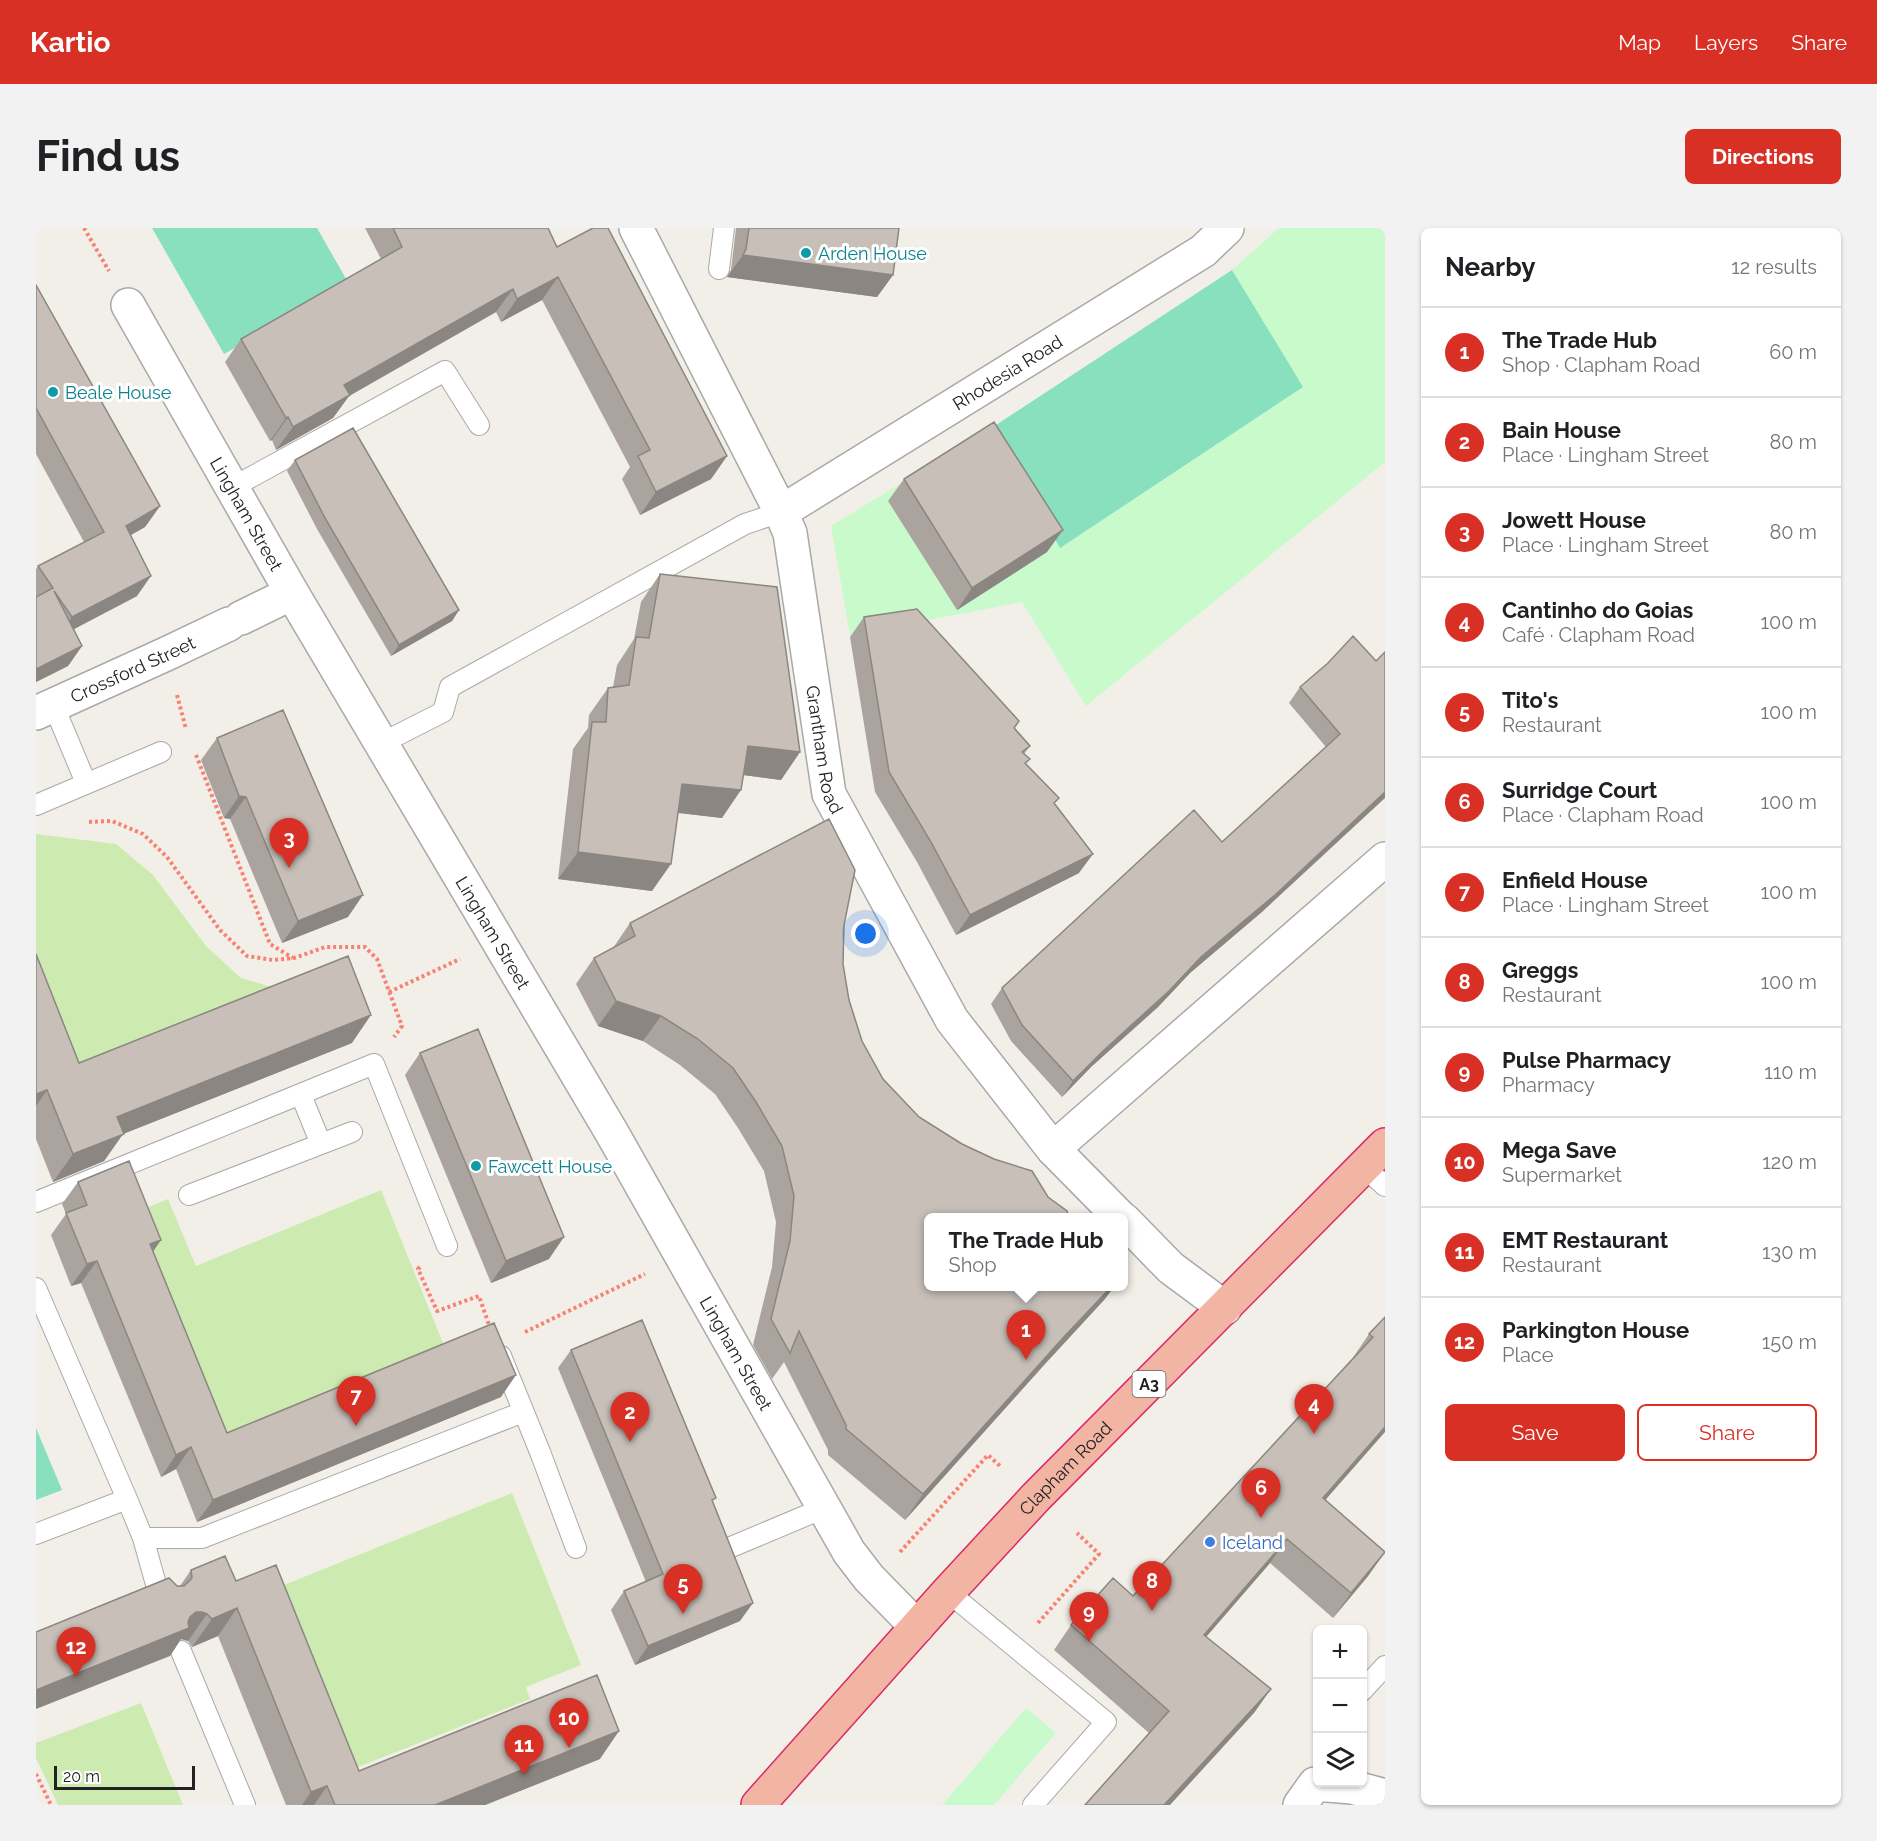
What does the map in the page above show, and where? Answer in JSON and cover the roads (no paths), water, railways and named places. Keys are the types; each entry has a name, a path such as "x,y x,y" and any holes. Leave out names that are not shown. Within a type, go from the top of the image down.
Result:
{"highway":[{"name":"Clapham Road","path":"758,1805 948,1592 1056,1477 1225,1308 1378,1166"}],"street":[{"name":"Grantham Road","path":"636,228 790,533 830,794 952,1020 1053,1149 1116,1213"},
{"name":"Rhodesia Road","path":"781,512 1203,251 1227,228"},
{"name":"Lingham Street","path":"128,305 292,593 612,1132 849,1552 869,1578 917,1627"},
{"name":"Crossford Street","path":"44,708 166,654 292,593"},
{"path":"1053,1149 1385,859"},
{"name":"Grantham Road","path":"1128,1225 1171,1268 1225,1308"},
{"path":"1311,1789 1352,1787 1385,1796"}],"lane":[{"path":"719,269 724,228"},
{"path":"233,487 445,371 479,425"},
{"path":"382,743 443,712 450,687 745,524 781,512"},
{"path":"44,708 86,783"},
{"path":"36,805 161,752"},
{"path":"36,1202 374,1064 447,1246"},
{"path":"301,1095 321,1144"},
{"path":"189,1195 352,1132"},
{"path":"36,1288 127,1499 142,1538 161,1602"},
{"path":"494,1338 576,1548"},
{"path":"142,1538 202,1538 523,1412"},
{"path":"36,1534 127,1499"},
{"path":"724,1550 824,1508"},
{"path":"948,1592 1106,1722 1033,1805"},
{"path":"181,1651 245,1805"},
{"path":"1367,1686 1385,1666"}],"place":[{"name":"Arden House","path":"806,253"},
{"name":"Beale House","path":"53,392"},
{"name":"Jowett House","path":"289,868"},
{"name":"Fawcett House","path":"476,1166"},
{"name":"The Trade Hub","path":"1026,1360"},
{"name":"Enfield House","path":"356,1426"},
{"name":"Cantinho do Goias","path":"1314,1434"},
{"name":"Bain House","path":"630,1442"},
{"name":"Surridge Court","path":"1261,1518"},
{"name":"Iceland","path":"1210,1542"},
{"name":"Greggs","path":"1152,1611"},
{"name":"Tito's","path":"683,1614"},
{"name":"Pulse Pharmacy","path":"1089,1642"},
{"name":"Parkington House","path":"76,1677"},
{"name":"Mega Save","path":"569,1748"},
{"name":"EMT Restaurant","path":"524,1775"}]}
